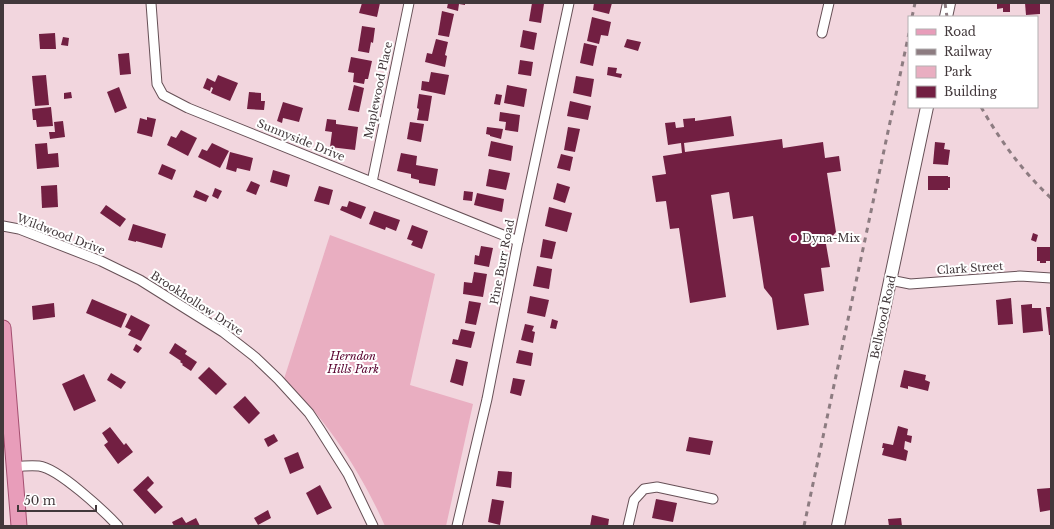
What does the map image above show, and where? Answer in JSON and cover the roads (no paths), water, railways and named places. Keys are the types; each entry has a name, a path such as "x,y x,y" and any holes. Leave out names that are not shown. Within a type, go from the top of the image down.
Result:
{"main road":[{"path":"3,328 19,526"}],"street":[{"name":"Sunnyside Drive","path":"151,3 157,84 163,95 188,108 518,240"},
{"name":"Maplewood Place","path":"372,182 408,3"},
{"name":"Pine Burr Road","path":"457,526 487,399 518,240 569,3"},
{"path":"822,34 829,3"},
{"path":"946,16 949,3"},
{"name":"Bellwood Road","path":"838,526 927,108"},
{"name":"Wildwood Drive","path":"3,226 19,229 111,266"},
{"name":"Brookhollow Drive","path":"111,266 140,280 224,332 255,357 278,379 309,413 319,428 348,474 373,526"},
{"name":"Clark Street","path":"890,280 910,284 1020,276 1051,278"},
{"path":"14,467 40,466 53,472 74,486 103,510 118,526"},
{"path":"628,526 634,500 644,489 657,487 713,500"}],"railway":[{"path":"912,16 915,3"},
{"path":"945,3 947,16"},
{"path":"804,526 908,38"},
{"path":"982,108 1012,155 1030,177 1051,198"}],"place":[{"name":"Dyna-Mix","path":"794,238"}],"park label":[{"name":"Herndon Hills Park","path":"353,362"}]}
